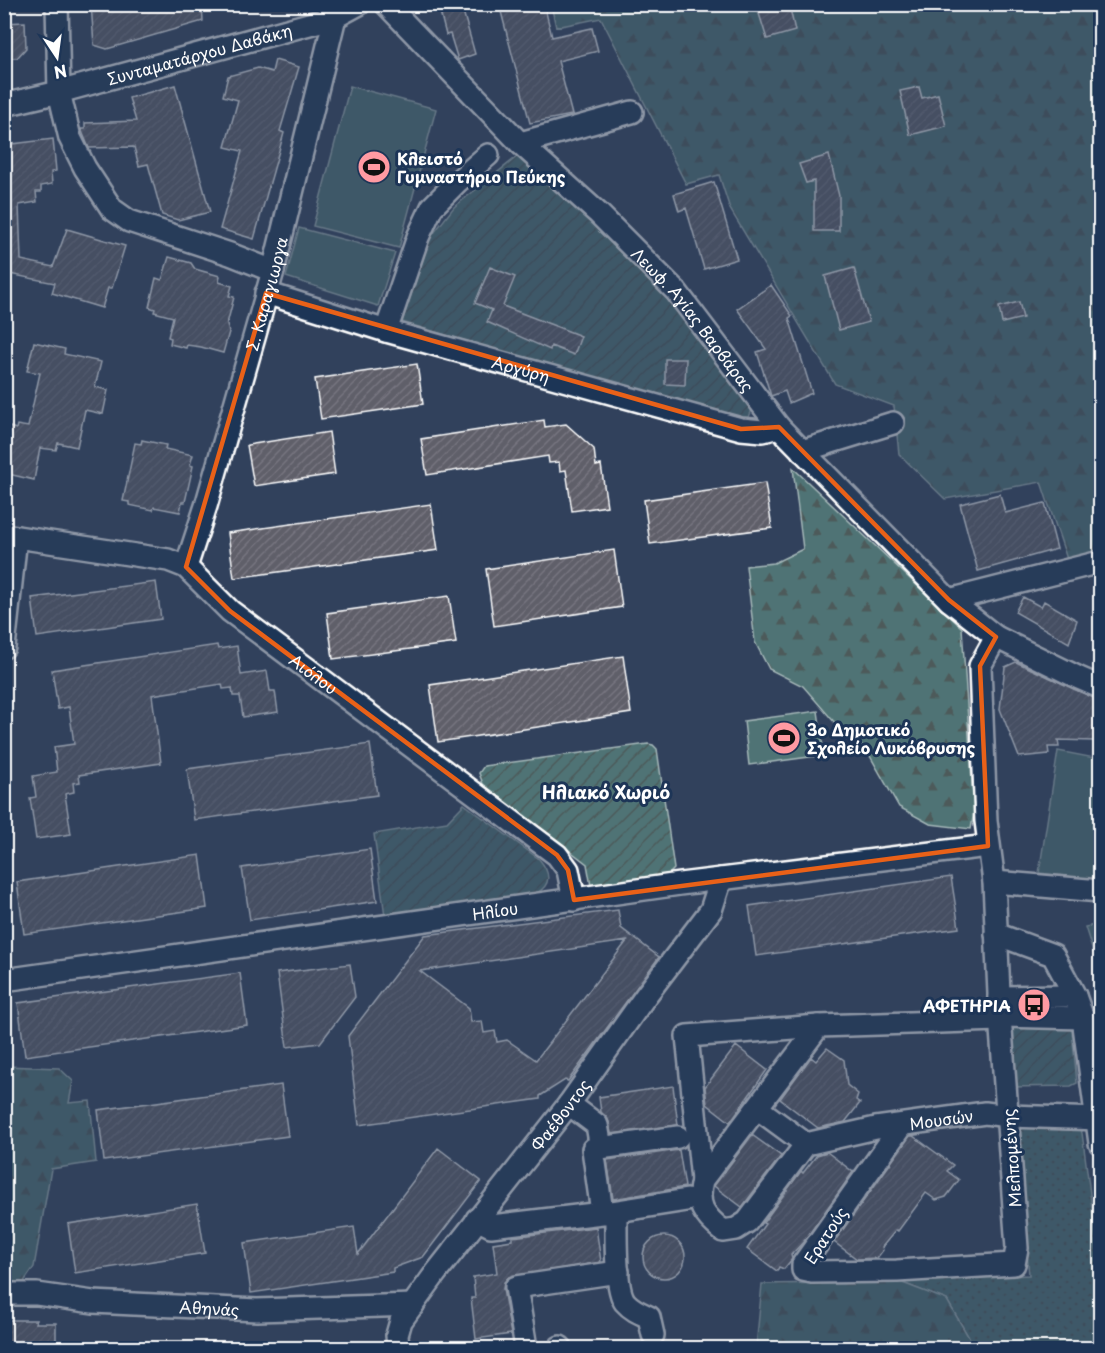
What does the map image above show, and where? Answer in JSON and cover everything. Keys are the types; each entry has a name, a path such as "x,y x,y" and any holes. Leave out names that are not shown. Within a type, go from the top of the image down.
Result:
{"street":[{"path":"57,4 59,92 70,138 85,168 112,209 129,221 230,254 273,271"},
{"name":"Συνταματάρχου Δαβάκη","path":"4,105 335,17 359,4"},
{"name":"Λεωφ. Αγίας Βαρβάρας","path":"386,4 520,143 599,214 676,291 779,427 950,600 996,637 1101,687"},
{"name":"Σ. Καραγιωργα","path":"186,567 206,506 273,271 335,17"},
{"path":"520,143 632,112"},
{"path":"386,331 418,237 432,207 488,155"},
{"name":"Αργύρη","path":"266,293 386,331 741,429 763,431 779,427"},
{"path":"802,451 893,423"},
{"path":"5,639 10,536"},
{"name":"Αιόλου","path":"10,536 168,560 186,567 230,611 557,855 568,870 574,900"},
{"path":"950,600 1101,562"},
{"name":"Μελπομένης","path":"897,1271 1014,1264 1017,1248 1000,1011 994,882 988,846 980,666 996,637"},
{"name":"Ηλίου","path":"4,980 721,879 988,846"},
{"name":"Φαέθοντος","path":"398,1348 401,1321 477,1219 569,1104 711,909 721,879"},
{"path":"994,882 1101,891"},
{"path":"996,934 1053,955 1075,996 1083,1018 1101,1143"},
{"path":"757,1108 806,1144 747,1222 736,1229 723,1231 709,1220 701,1206 699,1193 702,1179 687,1036 819,1026 926,1022 1000,1011 1075,996"},
{"path":"1000,1011 1083,1018"},
{"path":"702,1179 819,1026"},
{"path":"569,1104 597,1125 601,1148"},
{"name":"Μουσών","path":"806,1144 876,1128 985,1113 1099,1119"},
{"name":"Ερατούς","path":"897,1271 812,1272 803,1270 802,1264 902,1125"},
{"path":"653,1335 649,1317 636,1312 624,1300 618,1272 616,1218 607,1212 592,1149 678,1137"},
{"path":"477,1219 491,1227 687,1200"},
{"path":"526,1348 516,1287 618,1272"},
{"name":"Αθηνάς","path":"4,1294 37,1294 93,1302 257,1310 413,1305"}],"highlighted area":[{"path":"266,293 741,429 779,427 949,600 996,637 980,666 988,846 574,900 568,870 557,855 230,611 186,567"}],"green space":[{"path":"551,5 1100,5 1100,554 1068,562 1041,482 945,499 899,454 894,406 835,384 730,209 719,175 686,184 601,18 556,27"},
{"name":"Κλειστό Γυμναστήριο Πεύκης","path":"350,86 436,109 399,248 313,226"},
{"path":"518,156 671,295 750,400 752,410 749,417 737,421 402,322 430,238 454,207"},
{"path":"299,228 395,253 378,306 286,277"},
{"path":"793,468 962,628 974,812 971,829 930,824 899,807 866,749 836,724 803,686 769,669 755,642 746,566 774,563 803,549"},
{"name":"3ο Δημοτικό Σχολείο Λυκόβρυσης","path":"818,711 824,755 749,765 744,721"},
{"path":"648,744 657,749 674,869 669,874 591,886 587,864 483,784 479,773 484,766"},
{"path":"1058,751 1100,759 1098,885 1074,881 1074,877 1039,873"},
{"path":"464,804 539,859 547,873 545,887 535,894 385,916 374,834 447,822"},
{"path":"1100,924 1100,974 1085,927"},
{"path":"1009,1024 1069,1027 1072,1031 1077,1083 1071,1086 1010,1087"},
{"path":"4,1066 59,1068 73,1081 69,1103 90,1101 96,1162 51,1169 34,1267 17,1292 5,1292"},
{"path":"1016,1124 1078,1128 1082,1133 1100,1269 1100,1348 982,1348 972,1343 947,1300 900,1282 1029,1275"},
{"path":"900,1282 947,1300 972,1343 982,1348 756,1348 762,1284"}],"building":[{"path":"91,4 202,4 203,21 107,49 94,45"},
{"path":"438,4 461,4 475,54 458,60 450,34 446,35"},
{"path":"499,4 544,4 552,37 592,28 598,51 558,61 572,115 530,123"},
{"path":"756,4 789,4 795,31 767,39"},
{"path":"25,22 26,48 17,58 4,58 4,23"},
{"path":"275,60 299,67 280,131 284,133 254,239 220,229 242,151 225,147 238,100 223,96 228,76 258,68 272,72"},
{"path":"175,85 210,212 178,220 162,215 148,164 139,166 134,147 89,148 81,129 85,129 85,123 136,121 129,98"},
{"path":"919,87 922,98 938,94 946,126 910,135 900,91"},
{"path":"53,139 56,171 51,172 52,184 41,186 41,192 36,192 37,202 19,205 21,260 53,267 67,229 125,246 112,288 108,288 102,308 52,293 55,283 4,273 4,145"},
{"path":"829,155 839,196 839,231 814,231 814,181 806,183 799,164"},
{"path":"714,182 737,259 704,269 686,208 679,211 674,194"},
{"path":"169,257 191,263 195,269 220,276 219,282 232,286 229,296 234,297 227,324 229,332 223,353 201,347 187,345 186,348 170,344 171,338 168,337 173,317 154,312 155,309 149,307 156,278 162,280"},
{"path":"490,267 515,277 503,306 581,336 574,355 551,346 550,350 487,322 492,310 475,303"},
{"path":"854,268 869,322 839,330 825,276"},
{"path":"771,285 792,316 789,318 812,393 789,403 785,391 771,396 757,352 766,349 737,309"},
{"path":"1019,302 1023,318 1002,323 999,307"},
{"path":"34,342 65,349 64,354 101,362 95,387 108,390 103,414 85,410 77,447 58,443 56,450 40,448 34,480 4,473 4,437 8,438 10,427 16,429 17,425 28,427 40,373 27,371"},
{"path":"665,359 686,359 685,385 665,384"},
{"path":"417,364 423,404 321,419 315,379"},
{"path":"544,420 545,427 566,424 594,449 596,466 601,465 607,506 572,511 566,470 560,471 559,462 549,463 548,456 427,475 421,439"},
{"path":"329,432 335,474 254,486 247,445"},
{"path":"142,440 166,445 165,449 193,455 190,465 193,466 185,502 182,502 180,512 154,507 153,510 129,505 129,502 123,501 135,443 141,444"},
{"path":"765,483 772,528 650,544 644,500"},
{"path":"1000,494 1005,513 1045,503 1057,549 978,571 960,504"},
{"path":"431,504 438,550 234,578 228,533"},
{"path":"614,550 622,607 494,626 486,569"},
{"path":"156,582 161,619 37,637 32,598"},
{"path":"449,596 456,643 333,659 327,613"},
{"path":"1023,597 1041,607 1044,601 1077,620 1069,643 1015,612"},
{"path":"217,645 218,649 237,646 241,675 267,671 270,691 275,691 278,712 243,717 240,696 233,696 232,688 223,689 222,684 152,695 161,763 79,775 80,782 73,783 74,792 65,794 71,834 36,839 30,798 36,797 33,776 57,772 54,747 74,744 69,707 58,709 52,670"},
{"path":"623,656 631,713 438,742 430,685"},
{"path":"1016,662 1094,698 1094,741 1058,740 1059,747 1048,747 1049,754 1019,757 1000,709 1005,667"},
{"path":"370,744 377,795 194,820 187,769"},
{"path":"370,849 377,901 250,920 242,868"},
{"path":"200,855 207,908 24,934 17,882"},
{"path":"951,877 959,928 756,956 749,906"},
{"path":"618,910 621,928 659,957 568,1081 565,1080 540,1096 540,1099 359,1125 348,1036 425,935","holes":["627,941 536,1060 507,1040 497,1042 495,1031 484,1033 482,1021 471,1022 469,1008 420,971"]},
{"path":"350,964 355,997 320,1043 287,1047 277,973"},
{"path":"240,973 247,1025 25,1056 18,1003"},
{"path":"736,1046 767,1070 730,1122 707,1104 705,1087"},
{"path":"827,1048 844,1060 847,1085 858,1094 856,1100 860,1103 845,1122 818,1128 780,1099 811,1057 816,1061"},
{"path":"281,1085 288,1136 104,1161 98,1110"},
{"path":"673,1086 678,1125 611,1134 609,1122 601,1112 599,1097"},
{"path":"752,1135 781,1156 742,1207 714,1186"},
{"path":"910,1136 953,1165 947,1171 959,1180 946,1197 936,1200 926,1193 898,1231 896,1230 882,1247 883,1250 877,1258 857,1259 834,1242"},
{"path":"438,1148 481,1181 423,1257 393,1268 393,1272 251,1293 244,1243 354,1227 358,1254"},
{"path":"679,1150 685,1187 613,1199 607,1160"},
{"path":"827,1152 853,1172 805,1240 791,1255 792,1259 784,1269 779,1267 777,1271 747,1249 801,1171 803,1173 817,1155"},
{"path":"197,1204 205,1253 75,1273 68,1224"},
{"path":"596,1227 601,1262 509,1277 504,1282 503,1289 511,1334 476,1339 471,1298 475,1298 473,1277 497,1273 493,1243 512,1240 512,1237"},
{"path":"664,1236 672,1237 679,1242 684,1249 684,1265 679,1272 672,1277 664,1278 656,1277 649,1272 644,1265 643,1257 644,1249 649,1242 656,1237"},
{"path":"4,1320 36,1320 35,1323 56,1323 56,1348 4,1348"}],"place":[{"name":"Κλειστό Γυμναστήριο Πεύκης","path":"374,167"},
{"name":"3ο Δημοτικό Σχολείο Λυκόβρυσης","path":"784,738"},
{"name":"ΑΦΕΤΗΡΙΑ","path":"1034,1005"}],"district":[{"name":"Ηλιακό Χωριό","path":"606,791"}]}
